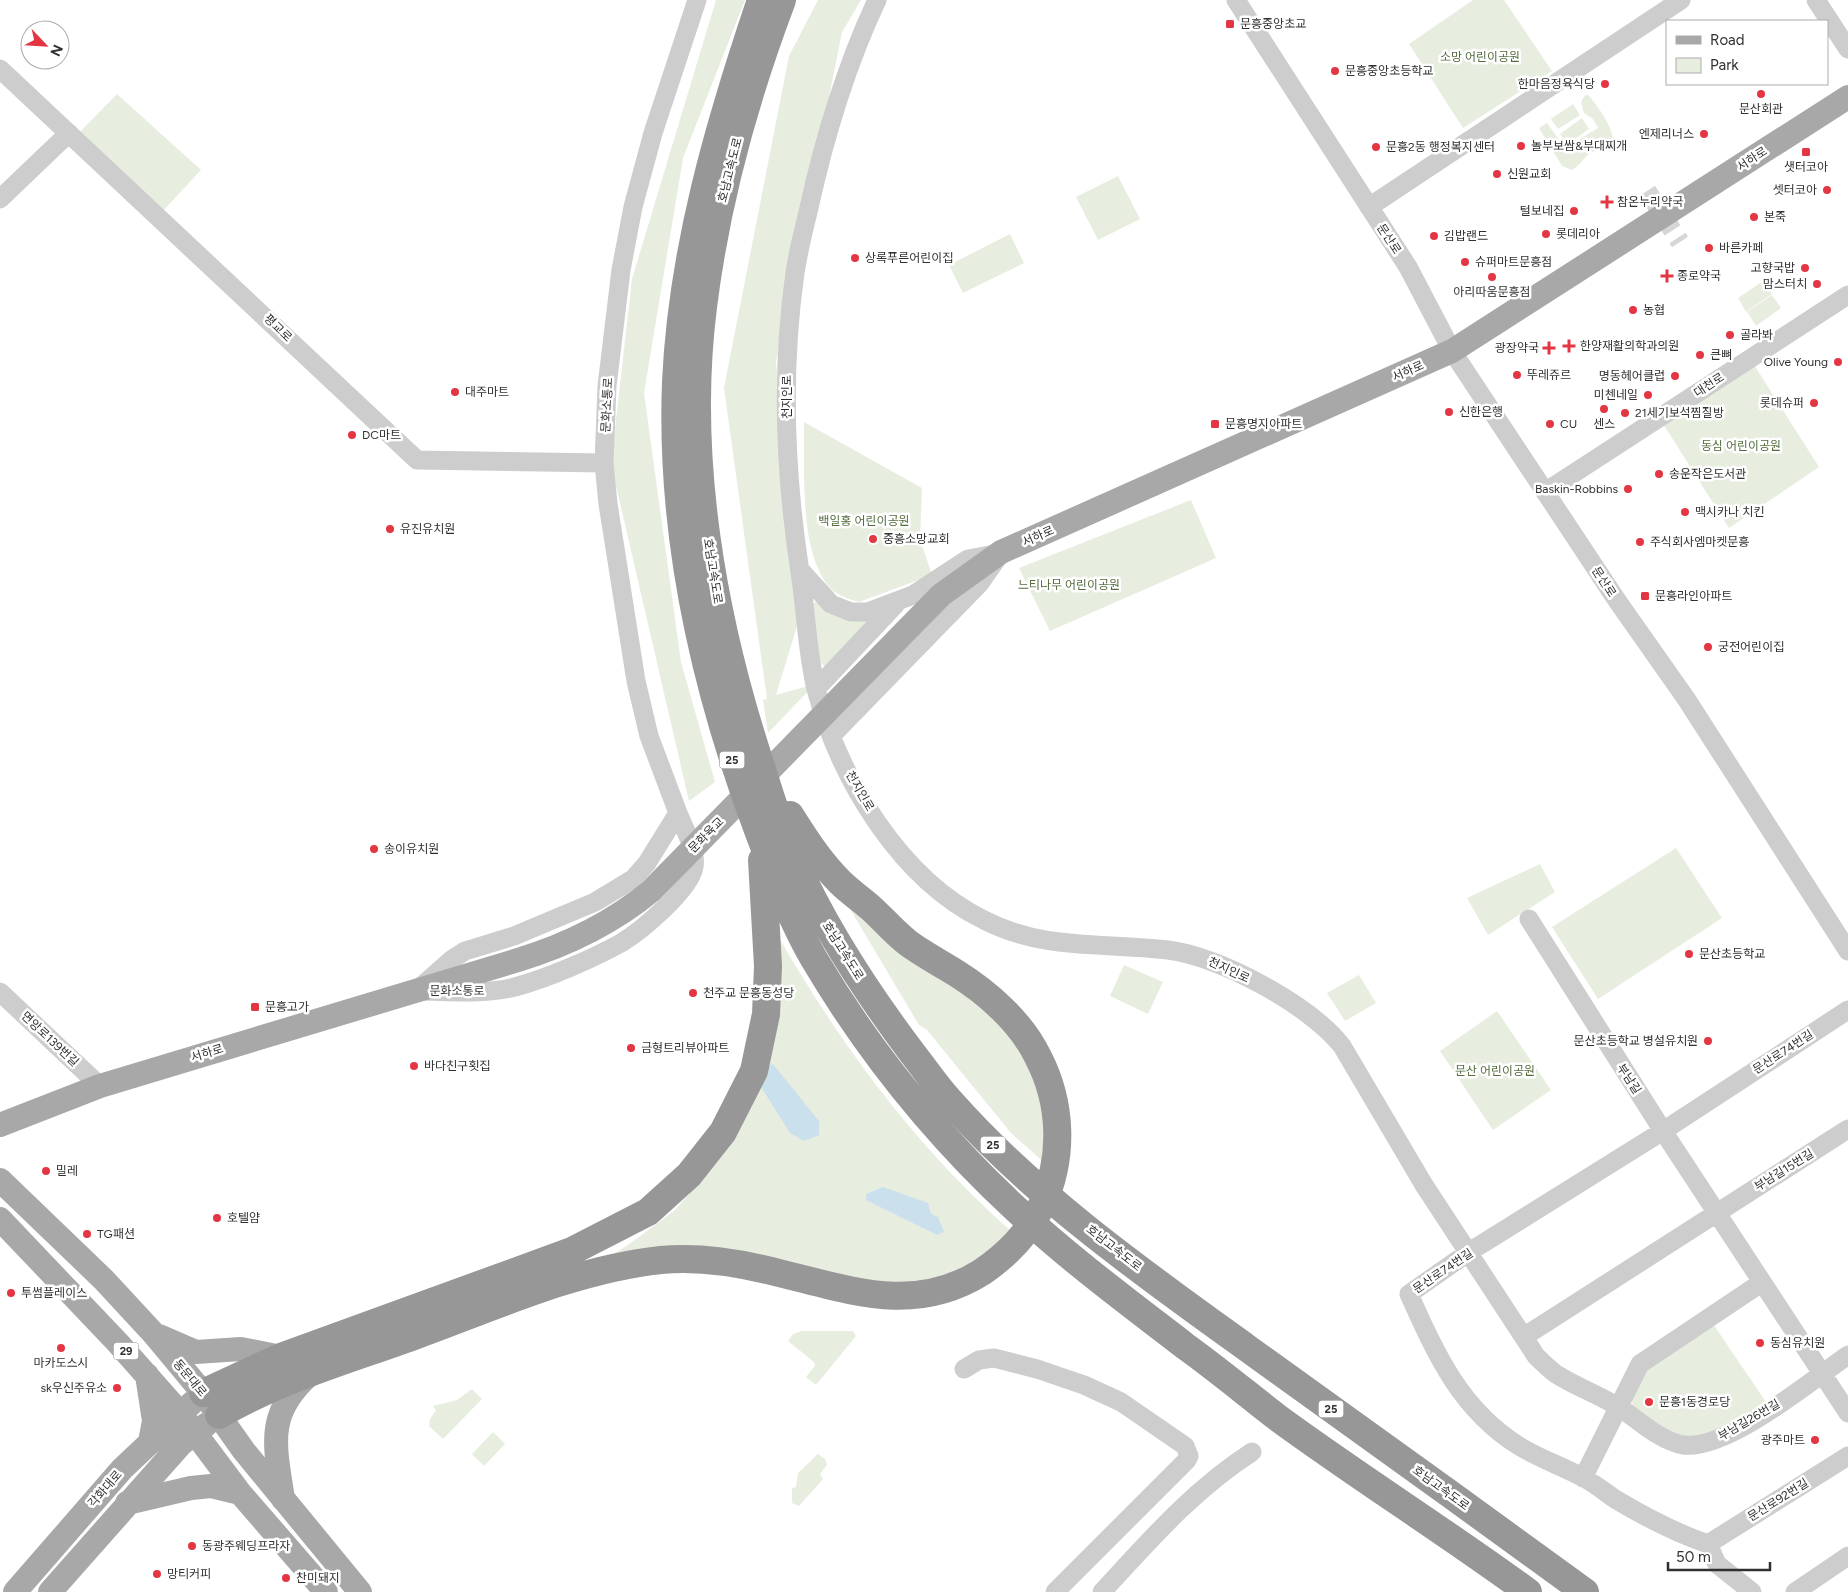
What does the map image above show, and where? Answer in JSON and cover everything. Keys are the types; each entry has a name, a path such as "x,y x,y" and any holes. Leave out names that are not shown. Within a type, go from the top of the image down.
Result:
{"highway":[{"name":"호남고속도로","path":"761,0 716,139 688,270 676,381 677,456 684,547 704,659 735,769 760,836 811,954 868,1042 919,1108 1017,1210 1119,1296 1279,1418 1455,1539 1528,1592"},
{"name":"호남고속도로","path":"782,0 760,58 731,163 712,244 702,311 698,392 698,457 714,586 742,706 793,858 830,933 882,1013 948,1099 999,1152 1048,1196 1202,1315 1585,1592"},
{"path":"219,1415 245,1399 314,1371 591,1272 663,1260 718,1260 779,1272 837,1289 882,1297 915,1295 948,1289 972,1278 1015,1246 1035,1220 1050,1190 1058,1137 1049,1079 1036,1051 1019,1027 989,996 908,942 840,882 810,848 783,802 757,731 729,605 716,513 708,415 698,392"},
{"path":"203,1393 281,1358 572,1251 648,1212 689,1175 723,1132 754,1071 766,1014 768,966 760,836"}],"main road":[{"name":"서하로","path":"941,595 1001,552 1452,351 1848,97"},
{"name":"문화육교","path":"416,991 555,948 594,930 627,910 651,891 696,846 941,595"},
{"name":"서하로","path":"0,1125 100,1086 416,991"},
{"name":"동문대로","path":"0,1180 104,1280 154,1334 203,1393 244,1451 283,1500 360,1592"},
{"name":"29","path":"0,1219 147,1375 196,1433 240,1494 326,1592"},
{"path":"154,1334 175,1345 196,1352 241,1349 281,1358"},
{"path":"283,1500 274,1441 278,1422 284,1402 294,1388 314,1371"},
{"path":"147,1375 154,1421 150,1442"},
{"name":"각화대로","path":"15,1592 122,1469 203,1393"},
{"path":"50,1592 181,1444 219,1415"},
{"path":"127,1503 191,1488 211,1486 240,1494"}],"street":[{"name":"문화소통로","path":"416,991 492,991 516,987 584,961 622,942 685,886 694,868 694,858 649,736 636,681 604,463 607,386 621,270 633,207 653,133 696,0"},
{"name":"천지인로","path":"877,0 843,81 816,176 795,271 787,355 787,427 794,536 816,689 832,735 865,803 898,851 924,880 971,914 1011,932 1052,942 1188,953 1228,968 1264,987 1313,1018 1334,1036 1342,1046 1424,1185 1469,1252"},
{"name":"문산로","path":"1236,0 1410,271 1452,351 1616,599 1687,700 1848,951"},
{"path":"1369,208 1681,0"},
{"path":"1816,0 1848,49"},
{"name":"평교로","path":"0,69 417,460 604,463"},
{"path":"0,199 69,133"},
{"name":"대천로","path":"1545,492 1848,295"},
{"path":"800,571 831,604 851,612 868,612 913,595 968,559 1001,552"},
{"path":"832,735 980,583 1001,552"},
{"path":"816,689 896,603"},
{"name":"문화소통로","path":"416,991 451,960 465,951 514,936 595,902 633,879 647,863 678,813"},
{"name":"부남길","path":"1529,919 1662,1131 1848,1413"},
{"name":"면앙로139번길","path":"0,992 100,1086"},
{"name":"문산로74번길","path":"1708,1544 1683,1536 1654,1521 1583,1478 1554,1465 1491,1426 1467,1400 1440,1361 1409,1294 1469,1252 1662,1131 1848,1010"},
{"name":"부남길15번길","path":"1717,1212 1846,1134"},
{"path":"1525,1336 1717,1212"},
{"name":"부남길26번길","path":"1469,1252 1525,1336 1536,1356 1555,1374 1619,1407 1670,1440 1682,1444 1707,1442 1723,1436 1770,1410 1822,1373"},
{"path":"1583,1478 1640,1364 1761,1283"},
{"path":"1822,1373 1848,1354"},
{"path":"964,1369 979,1360 994,1358 1037,1369 1084,1385 1121,1402 1185,1446 1188,1451 1187,1460 1055,1592"},
{"path":"1102,1592 1171,1516 1228,1468 1252,1452"},
{"name":"문산로92번길","path":"1708,1544 1848,1456"},
{"path":"1708,1544 1717,1564 1752,1592"},
{"path":"1795,1592 1844,1559"}],"green space":[{"path":"716,0 745,0 683,158 644,393 681,662 715,782 689,801 611,464 632,279"},
{"path":"818,0 861,0 842,32 776,362 797,626 776,695 815,684 768,733 763,700 767,699 724,388 789,56"},
{"name":"소망 어린이공원","path":"1473,0 1504,0 1552,71 1463,128 1409,44"},
{"path":"117,94 201,170 162,212 78,134"},
{"path":"1585,95 1592,99 1606,120 1613,141 1609,148 1594,151 1572,170 1562,166 1539,128 1547,123 1565,148 1598,128 1593,119 1584,113 1581,102"},
{"path":"1573,104 1580,115 1558,129 1551,119"},
{"path":"1582,118 1589,129 1567,144 1560,134"},
{"path":"1118,176 1140,219 1098,240 1076,197"},
{"path":"1010,234 1024,263 963,293 949,265"},
{"path":"1763,281 1772,294 1746,312 1738,298"},
{"path":"1772,295 1781,308 1756,326 1747,312"},
{"name":"동심 어린이공원","path":"1751,360 1819,467 1729,528 1660,419"},
{"name":"백일홍 어린이공원","path":"804,422 922,488 920,539 932,575 859,602 848,599 831,589 820,573 808,533 804,486"},
{"name":"느티나무 어린이공원","path":"1191,500 1216,558 1050,631 1019,568"},
{"path":"815,602 871,617 825,666 816,659 811,605"},
{"path":"1676,848 1722,918 1598,999 1552,927"},
{"path":"1540,864 1555,892 1488,935 1467,898"},
{"path":"850,909 855,909 908,943 1036,1051 1054,1171 1011,1133 927,1030 919,1025"},
{"path":"778,936 828,1017 855,1056 912,1130 977,1199 1012,1232 945,1287 601,1262 628,1245 675,1210 723,1155 752,1103"},
{"path":"1124,965 1163,982 1148,1014 1110,996"},
{"path":"1359,975 1376,1003 1345,1021 1327,993"},
{"name":"문산 어린이공원","path":"1497,1011 1551,1090 1493,1130 1440,1051"},
{"path":"1711,1321 1766,1402 1719,1431 1689,1440 1637,1414 1630,1398 1642,1369"},
{"path":"802,1331 853,1331 856,1336 816,1385 806,1377 815,1366 814,1362 788,1341 793,1334"},
{"path":"472,1389 482,1399 443,1439 429,1426 430,1419 436,1410 433,1406 457,1400"},
{"path":"493,1432 505,1444 484,1466 472,1454"},
{"path":"818,1454 825,1459 827,1465 820,1474 823,1479 799,1506 792,1503 792,1488 796,1487 798,1473"}],"water":[{"path":"773,1064 819,1121 819,1135 804,1141 790,1133 761,1087 768,1066"},
{"path":"883,1187 928,1203 931,1214 938,1217 944,1232 937,1235 866,1200 866,1194"}],"tunnel":[{"path":"1647,191 1680,242"}],"place":[{"name":"문흥중앙초교","path":"1230,24"},
{"name":"문흥중앙초등학교","path":"1335,71"},
{"name":"한마음정육식당","path":"1605,84"},
{"name":"문산회관","path":"1761,94"},
{"name":"엔제리너스","path":"1704,134"},
{"name":"놀부보쌈&부대찌개","path":"1521,146"},
{"name":"문흥2동 행정복지센터","path":"1376,147"},
{"name":"샛터코아","path":"1806,152"},
{"name":"신원교회","path":"1497,174"},
{"name":"셋터코아","path":"1827,190"},
{"name":"참온누리약국","path":"1607,202"},
{"name":"털보네집","path":"1574,211"},
{"name":"본죽","path":"1754,217"},
{"name":"롯데리아","path":"1546,234"},
{"name":"김밥랜드","path":"1434,236"},
{"name":"바른카페","path":"1709,248"},
{"name":"상록푸른어린이집","path":"855,258"},
{"name":"슈퍼마트문흥점","path":"1465,262"},
{"name":"고향국밥","path":"1805,268"},
{"name":"종로약국","path":"1667,276"},
{"name":"아리따움문흥점","path":"1492,277"},
{"name":"맘스터치","path":"1817,284"},
{"name":"농협","path":"1633,310"},
{"name":"골라봐","path":"1730,335"},
{"name":"한양재활의학과의원","path":"1569,346"},
{"name":"광장약국","path":"1549,348"},
{"name":"큰뼈","path":"1700,355"},
{"name":"Olive Young","path":"1838,362"},
{"name":"뚜레쥬르","path":"1517,375"},
{"name":"명동헤어클럽","path":"1675,376"},
{"name":"대주마트","path":"455,392"},
{"name":"미첸네일","path":"1648,395"},
{"name":"롯데슈퍼","path":"1814,403"},
{"name":"센스","path":"1604,409"},
{"name":"신한은행","path":"1449,412"},
{"name":"21세기보석찜질방","path":"1625,413"},
{"name":"문흥명지아파트","path":"1215,424"},
{"name":"CU","path":"1550,424"},
{"name":"DC마트","path":"352,435"},
{"name":"송운작은도서관","path":"1659,474"},
{"name":"Baskin-Robbins","path":"1628,489"},
{"name":"맥시카나 치킨","path":"1685,512"},
{"name":"유진유치원","path":"390,529"},
{"name":"중흥소망교회","path":"873,539"},
{"name":"주식회사엠마켓문흥","path":"1640,542"},
{"name":"문흥라인아파트","path":"1645,596"},
{"name":"궁전어린이집","path":"1708,647"},
{"name":"송이유치원","path":"374,849"},
{"name":"문산초등학교","path":"1689,954"},
{"name":"천주교 문흥동성당","path":"693,993"},
{"name":"문흥고가","path":"255,1007"},
{"name":"문산초등학교 병설유치원","path":"1708,1041"},
{"name":"금형트리뷰아파트","path":"631,1048"},
{"name":"바다친구횟집","path":"414,1066"},
{"name":"밀레","path":"46,1171"},
{"name":"호텔얌","path":"217,1218"},
{"name":"TG패션","path":"87,1234"},
{"name":"투썸플레이스","path":"11,1293"},
{"name":"동심유치원","path":"1760,1343"},
{"name":"마카도스시","path":"61,1348"},
{"name":"sk우신주유소","path":"117,1388"},
{"name":"문흥1동경로당","path":"1649,1402"},
{"name":"광주마트","path":"1815,1440"},
{"name":"동광주웨딩프라자","path":"192,1546"},
{"name":"망티커피","path":"157,1574"},
{"name":"찬미돼지","path":"286,1578"}]}
